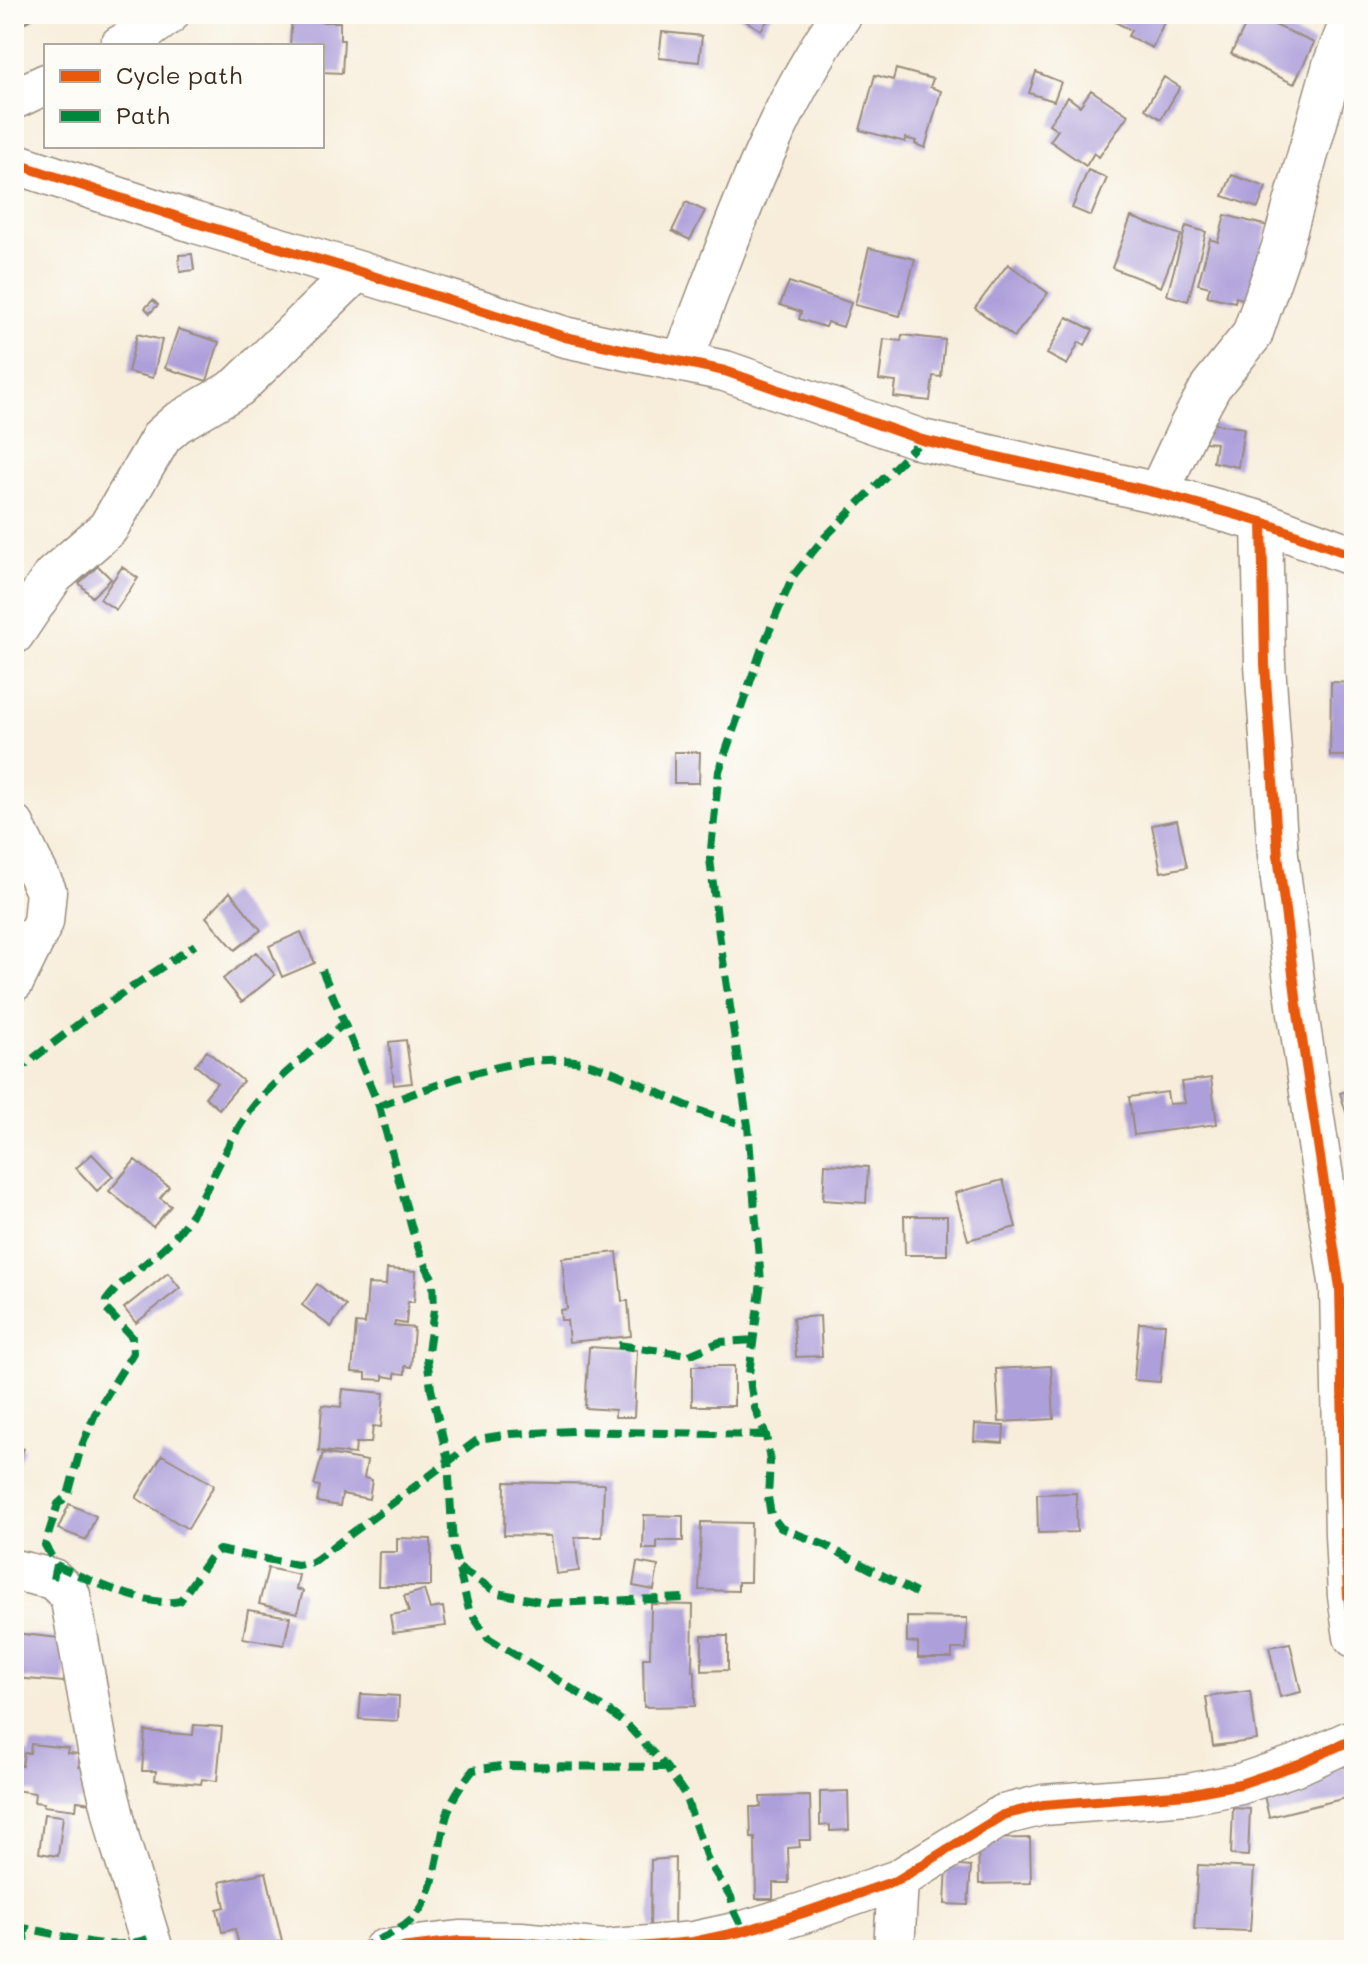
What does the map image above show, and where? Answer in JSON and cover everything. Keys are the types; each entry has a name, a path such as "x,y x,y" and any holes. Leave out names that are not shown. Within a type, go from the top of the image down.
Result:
{"street":[{"path":"124,44 169,14"},
{"path":"682,362 737,223 791,99 816,52 842,14"},
{"path":"1158,493 1211,386 1252,335 1281,250 1333,65 1353,14"},
{"path":"14,99 44,85"},
{"path":"15,165 565,337 725,371 922,440 1158,493 1262,522 1354,556"},
{"path":"14,634 53,576 116,518 162,436 177,423 238,387 357,271"},
{"path":"1262,522 1265,664 1278,855 1298,1013 1340,1288 1346,1549 1354,1637"},
{"path":"14,825 46,891 43,922 14,981"},
{"path":"14,1570 53,1579 70,1595 98,1750 120,1842 153,1950"},
{"path":"383,1950 460,1941 521,1942 605,1950 693,1946 898,1880 1003,1815 1043,1805 1188,1794 1240,1784 1299,1764 1354,1739"},
{"path":"894,1950 898,1880"}],"building":[{"path":"14,14 41,14 20,25"},
{"path":"292,14 320,14 320,22 340,22 340,40 344,40 342,73 324,72 324,44 290,44"},
{"path":"734,14 772,14 761,30"},
{"path":"1119,14 1168,14 1152,48 1128,36 1131,30 1115,22"},
{"path":"1251,14 1314,43 1294,84 1231,54"},
{"path":"662,32 702,36 699,62 659,58"},
{"path":"896,69 933,79 930,87 941,91 925,148 915,144 916,141 905,138 905,142 860,130 875,75 893,80"},
{"path":"1036,72 1061,82 1054,101 1029,93"},
{"path":"1164,77 1180,87 1161,119 1145,109"},
{"path":"1091,90 1128,115 1099,157 1094,153 1086,166 1050,141 1058,130 1049,124 1068,97 1080,106"},
{"path":"1088,170 1107,178 1091,216 1072,208"},
{"path":"1232,175 1266,187 1258,208 1223,196"},
{"path":"686,202 705,211 690,240 672,231"},
{"path":"1225,215 1268,226 1249,301 1236,297 1235,302 1207,296 1210,287 1198,284 1210,239 1218,242"},
{"path":"1131,217 1181,235 1161,287 1112,268"},
{"path":"1186,226 1206,232 1188,301 1167,295"},
{"path":"869,248 915,259 900,316 855,305"},
{"path":"192,254 194,270 180,272 179,255"},
{"path":"1008,264 1048,293 1014,337 975,308"},
{"path":"789,282 851,303 843,327 827,322 825,327 799,319 801,312 780,305"},
{"path":"153,300 158,305 150,313 145,308"},
{"path":"1067,317 1093,330 1085,345 1079,342 1067,365 1047,354"},
{"path":"178,329 219,342 207,381 165,368"},
{"path":"137,334 162,340 153,378 128,372"},
{"path":"902,335 945,340 941,377 933,376 930,401 894,397 896,382 879,380 884,339 901,341"},
{"path":"1208,423 1244,428 1238,467 1213,462 1216,443 1205,442"},
{"path":"98,566 111,579 92,597 79,583"},
{"path":"122,567 138,578 116,610 100,599"},
{"path":"1331,682 1354,683 1354,756 1330,756"},
{"path":"674,752 700,752 699,783 674,783"},
{"path":"1177,820 1187,867 1161,872 1152,825"},
{"path":"230,892 261,930 235,950 206,917"},
{"path":"301,932 315,963 282,977 269,946"},
{"path":"256,952 275,975 242,1002 223,979"},
{"path":"406,1040 412,1083 394,1085 389,1042"},
{"path":"207,1051 243,1081 219,1109 205,1097 217,1083 195,1065"},
{"path":"1211,1078 1217,1124 1134,1135 1129,1097 1167,1092 1169,1104 1185,1103 1181,1082"},
{"path":"1354,1089 1354,1124 1350,1125 1340,1093"},
{"path":"92,1154 113,1176 97,1191 76,1168"},
{"path":"135,1160 169,1187 160,1198 171,1206 153,1227 109,1191"},
{"path":"825,1164 868,1167 866,1203 823,1200"},
{"path":"1003,1180 1016,1227 968,1240 955,1193"},
{"path":"904,1216 947,1216 947,1255 905,1255"},
{"path":"617,1252 622,1301 628,1301 631,1336 569,1342 567,1320 561,1320 560,1310 567,1309 562,1258"},
{"path":"387,1269 416,1271 414,1302 408,1302 406,1324 395,1322 394,1326 414,1328 411,1367 405,1366 405,1374 395,1373 395,1378 383,1376 383,1380 366,1379 366,1373 352,1372 356,1323 365,1324 368,1284 386,1285"},
{"path":"168,1273 180,1288 136,1323 124,1308"},
{"path":"317,1284 346,1306 331,1327 302,1305"},
{"path":"820,1316 822,1356 796,1357 793,1318"},
{"path":"1139,1323 1165,1324 1160,1382 1134,1380"},
{"path":"589,1347 637,1350 634,1417 615,1417 615,1410 585,1408"},
{"path":"692,1366 734,1366 734,1406 692,1406"},
{"path":"1051,1366 1054,1419 999,1422 996,1369"},
{"path":"343,1389 384,1393 381,1427 373,1426 371,1443 356,1443 355,1454 319,1451 322,1405 341,1407"},
{"path":"975,1424 1004,1426 1003,1443 974,1441"},
{"path":"14,1444 24,1449 14,1468"},
{"path":"323,1453 367,1461 364,1478 372,1480 369,1499 342,1494 340,1506 317,1502 320,1486 314,1485"},
{"path":"162,1455 214,1485 188,1529 136,1498"},
{"path":"505,1482 604,1484 602,1537 575,1537 579,1571 556,1574 551,1536 504,1535"},
{"path":"1076,1493 1077,1532 1038,1533 1037,1494"},
{"path":"69,1504 96,1516 86,1540 58,1529"},
{"path":"644,1515 683,1516 683,1541 657,1541 657,1549 643,1549"},
{"path":"701,1522 751,1523 750,1582 738,1582 738,1591 699,1590"},
{"path":"397,1538 431,1539 431,1586 378,1586 379,1552 397,1552"},
{"path":"637,1562 658,1566 654,1590 633,1586"},
{"path":"268,1568 299,1575 296,1589 303,1591 297,1613 259,1604"},
{"path":"424,1590 430,1609 443,1607 446,1626 393,1633 390,1615 409,1612 404,1596"},
{"path":"651,1604 693,1605 695,1706 644,1707 643,1658 650,1658"},
{"path":"248,1610 290,1617 284,1645 243,1638"},
{"path":"907,1617 967,1618 966,1649 952,1649 952,1658 918,1658 918,1643 907,1642"},
{"path":"14,1633 68,1639 64,1682 14,1678"},
{"path":"702,1636 728,1636 728,1670 702,1671"},
{"path":"1290,1643 1301,1692 1280,1697 1269,1647"},
{"path":"1250,1691 1257,1740 1213,1746 1206,1697"},
{"path":"361,1694 399,1696 398,1721 359,1719"},
{"path":"194,1725 222,1727 217,1781 202,1779 201,1784 155,1780 156,1771 142,1771 145,1731 193,1735"},
{"path":"31,1744 68,1748 67,1753 80,1754 79,1767 87,1768 91,1803 77,1801 76,1810 43,1806 44,1803 34,1802 35,1793 14,1790 17,1765 22,1766 24,1753 30,1753"},
{"path":"1346,1766 1354,1796 1269,1817 1262,1787"},
{"path":"848,1791 849,1830 830,1831 830,1825 820,1826 820,1792"},
{"path":"810,1796 811,1840 799,1840 800,1847 788,1848 789,1883 773,1883 773,1899 756,1899 755,1838 751,1838 750,1807 761,1807 760,1797"},
{"path":"1233,1808 1250,1809 1248,1856 1231,1855"},
{"path":"44,1814 63,1816 58,1856 39,1853"},
{"path":"1030,1838 1031,1883 979,1884 978,1839"},
{"path":"675,1858 674,1926 650,1927 651,1860"},
{"path":"947,1865 971,1867 968,1905 945,1904"},
{"path":"1198,1865 1254,1868 1250,1931 1194,1929"},
{"path":"266,1872 282,1941 240,1950 235,1929 222,1932 217,1909 225,1907 220,1882"}],"marked path":[{"path":"916,1593 825,1545 781,1528 771,1515 766,1435 754,1406 749,1374 761,1282 748,1126 710,859 719,771 762,648 793,576 824,538 922,440"},
{"path":"14,1073 89,1016 195,945"},
{"path":"322,970 379,1106 412,1229 433,1280 434,1310 427,1358 448,1460 453,1546 469,1610 488,1638 610,1712 628,1726 666,1767 684,1793 708,1861 731,1897 744,1931"},
{"path":"53,1579 56,1565 45,1545 58,1504 68,1495 80,1451 95,1414 133,1353 132,1337 106,1309 106,1301 177,1234 253,1107 285,1074 343,1024"},
{"path":"379,1106 501,1066 551,1060 575,1061 603,1068 697,1110 748,1126"},
{"path":"618,1345 689,1355 720,1342 754,1340"},
{"path":"56,1565 135,1597 152,1601 180,1601 211,1556 219,1550 297,1565 313,1562 479,1439 573,1431 766,1435"},
{"path":"459,1568 498,1593 549,1603 685,1598"},
{"path":"356,1950 398,1930 419,1911 431,1885 450,1806 473,1770 501,1766 666,1767"},
{"path":"14,1927 97,1943 131,1943 148,1939"},
{"path":"23,1928 26,1950"}],"cycle path":[{"path":"14,163 196,223 565,337 725,371 922,440 1158,493 1262,522 1354,556"},
{"path":"1262,522 1265,664 1278,855 1298,1013 1340,1288 1345,1534 1348,1596 1354,1637"},
{"path":"383,1950 460,1941 521,1942 605,1950 693,1942 744,1931 898,1880 1003,1815 1043,1805 1188,1794 1240,1784 1299,1764 1354,1739"}]}
